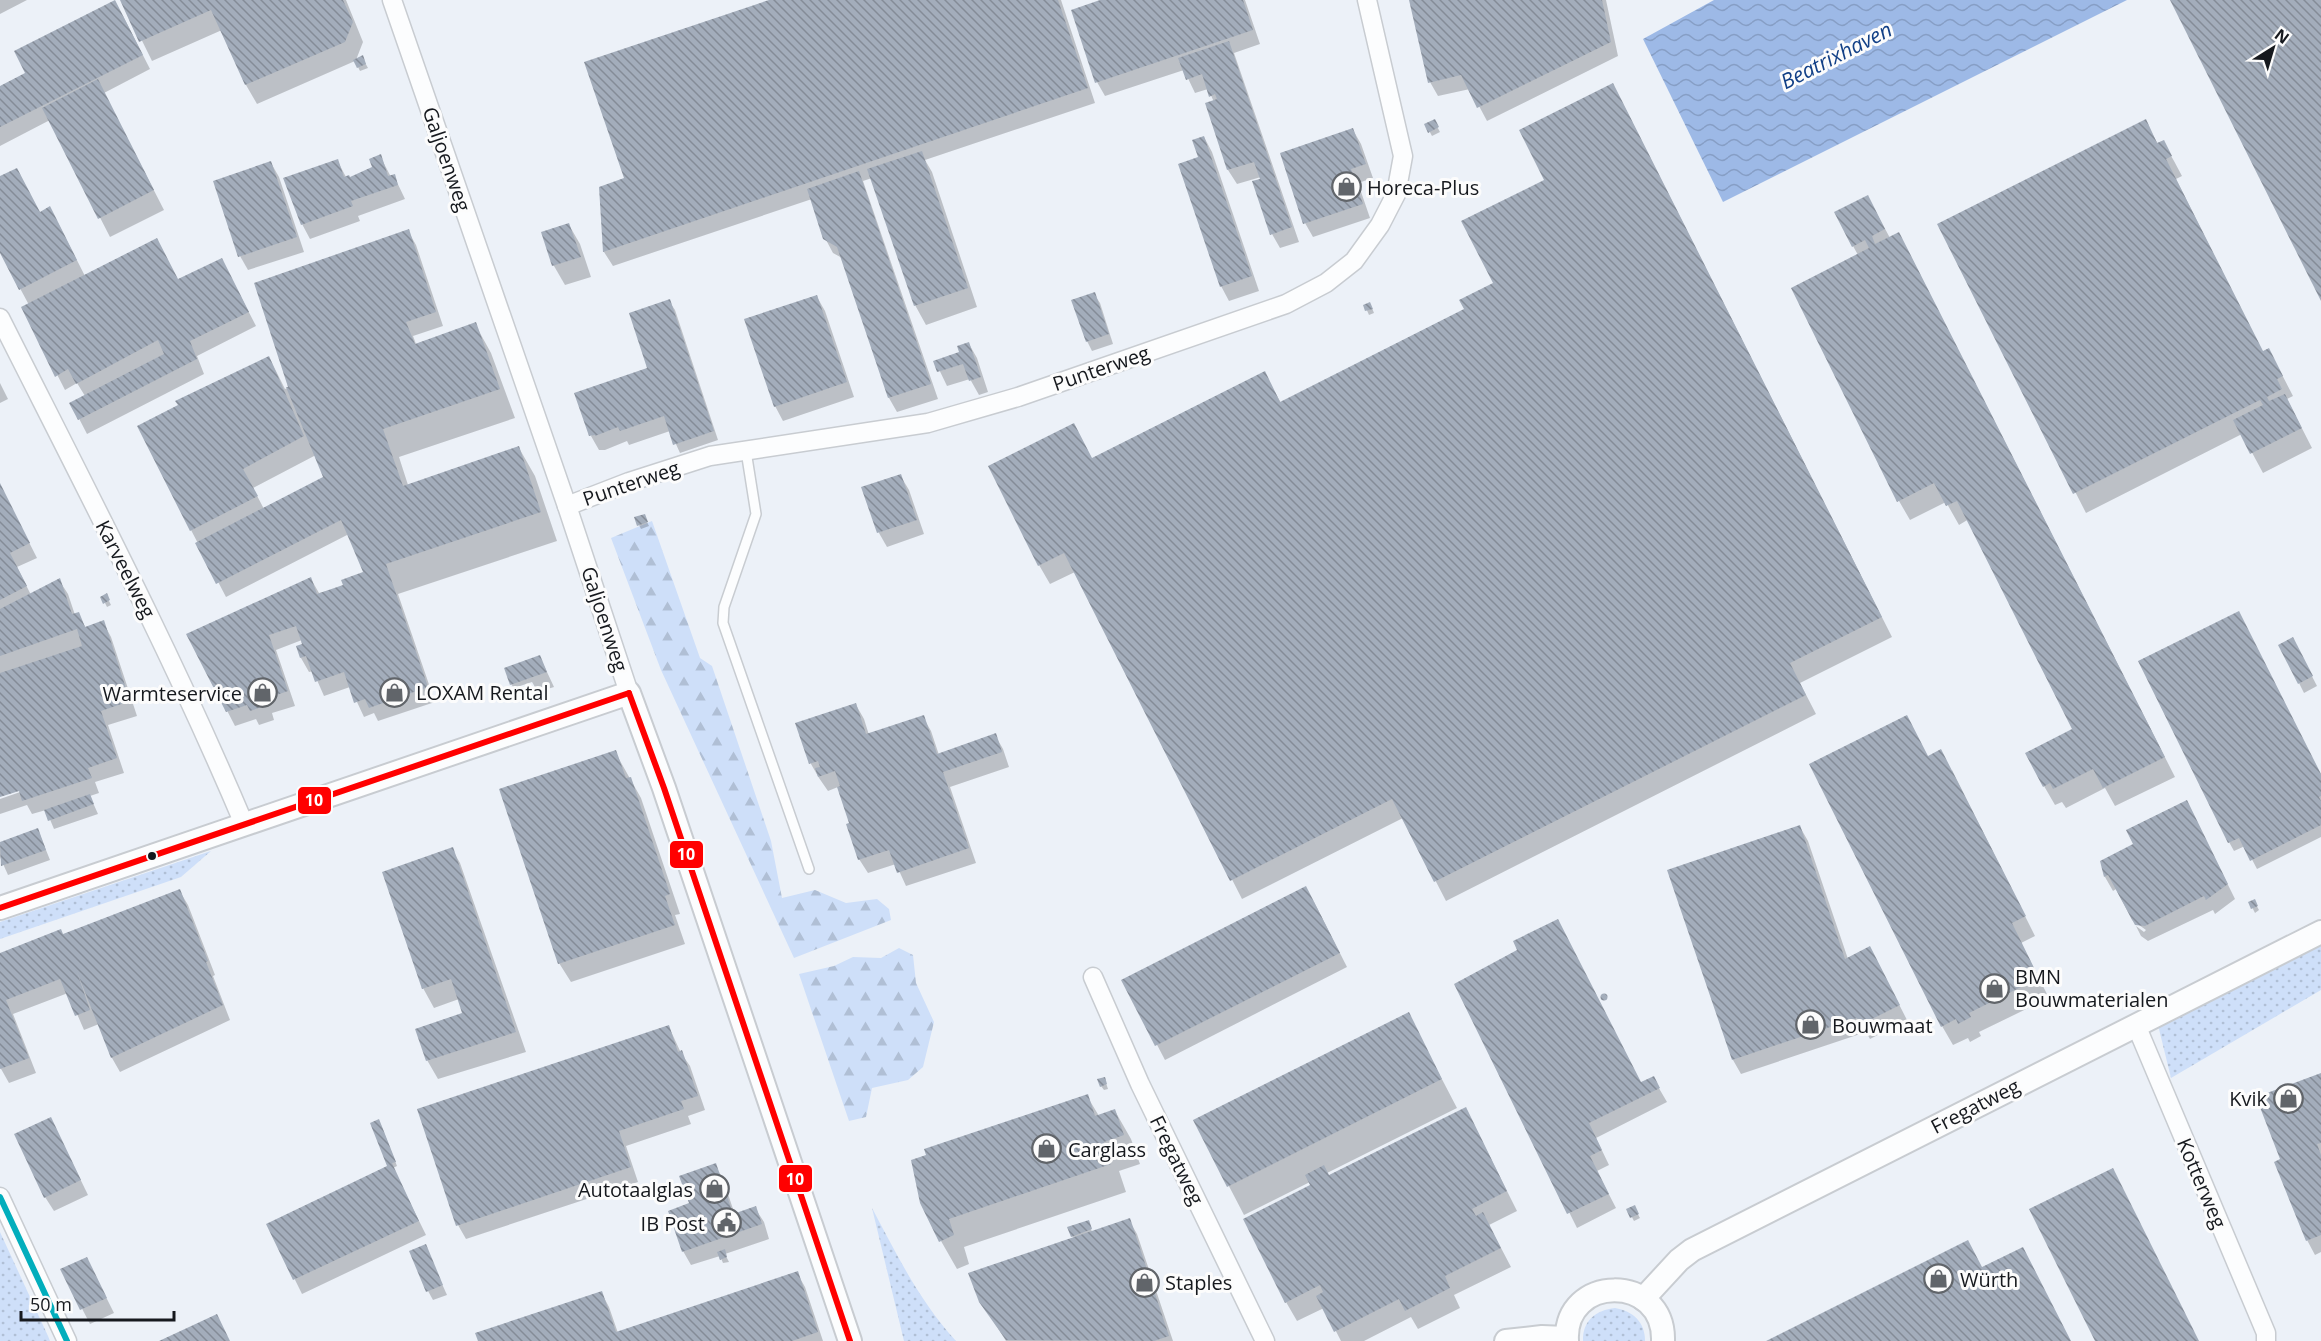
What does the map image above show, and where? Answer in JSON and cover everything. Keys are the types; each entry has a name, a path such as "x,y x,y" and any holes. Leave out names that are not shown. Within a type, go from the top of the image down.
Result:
{"street":[{"name":"Galjoenweg","path":"392,0 567,506 850,1341"},
{"name":"Punterweg","path":"567,506 710,456 928,423 1018,397 1286,304 1326,283 1354,261 1380,225 1396,194 1402,156 1367,0"},
{"name":"Karveelweg","path":"0,318 171,658 244,824"},
{"path":"0,908 629,693"},
{"name":"Fregatweg","path":"1643,1299 1679,1260 1692,1250 2321,932"},
{"name":"Fregatweg","path":"1093,977 1140,1084 1265,1341"},
{"name":"Kotterweg","path":"2136,1025 2266,1333 2266,1341"},
{"path":"0,1197 67,1341"},
{"path":"1506,1341 1542,1337 1567,1339 1571,1317 1584,1300 1603,1291 1624,1291 1643,1299 1658,1316 1663,1341"}],"lane":[{"path":"746,451 756,514 724,607 723,623 809,868"}],"green space":[{"path":"652,521 700,658 712,666 771,841 782,898 815,890 846,903 877,899 889,909 891,920 794,958 661,670 611,538"},
{"path":"211,851 181,877 0,939 0,922"},
{"path":"2321,944 2321,990 2171,1078 2158,1025"},
{"path":"899,948 913,955 916,983 934,1022 923,1067 908,1080 872,1088 866,1117 849,1121 799,974 834,966 853,957 881,958"},
{"path":"872,1208 920,1294 956,1341 904,1341"},
{"path":"0,1232 48,1336 50,1341 0,1341"},
{"path":"1615,1308 1637,1318 1643,1328 1645,1341 1583,1341 1588,1322 1596,1314"}],"water":[{"name":"Beatrixhaven","path":"1714,0 2127,0 1723,202 1643,39"}],"building":[{"path":"115,0 143,55 0,127 0,86 25,73 14,51"},
{"path":"120,0 343,0 353,22 345,42 245,85 211,10 139,42"},
{"path":"769,0 1058,0 1088,88 603,252 599,187 624,178 584,62"},
{"path":"1100,0 1243,0 1253,30 1095,83 1071,10"},
{"path":"1409,0 1602,0 1611,42 1477,108 1461,75 1428,83"},
{"path":"2170,0 2321,0 2321,301"},
{"path":"1229,41 1292,227 1270,235 1252,181 1260,179 1254,162 1227,170 1205,103 1217,99 1215,94 1209,97 1202,74 1186,80 1178,58"},
{"path":"363,55 366,64 357,68 353,60"},
{"path":"98,79 154,190 98,219 42,108"},
{"path":"1613,83 1882,617 1790,663 1806,695 1434,882 1392,799 1230,881 1064,553 1038,566 988,466 1074,423 1092,458 1265,371 1280,402 1464,309 1459,300 1493,283 1461,221 1544,180 1519,130"},
{"path":"1435,119 1439,127 1428,133 1424,124"},
{"path":"2146,119 2157,143 2164,140 2172,156 2166,159 2263,351 2269,348 2283,376 2277,379 2282,389 2267,397 2269,401 2285,394 2302,428 2250,454 2233,420 2263,405 2260,400 2073,494 1937,224"},
{"path":"1353,128 1366,164 1351,169 1363,204 1303,224 1280,153"},
{"path":"1204,136 1252,276 1220,287 1178,164 1198,157 1192,140"},
{"path":"922,151 968,288 914,306 867,169"},
{"path":"381,154 388,176 395,174 398,185 351,201 353,206 301,225 283,178 338,159 344,177 349,175 350,177 372,167 369,159"},
{"path":"271,161 297,237 238,257 213,181"},
{"path":"17,168 40,212 50,206 77,260 19,290 0,253 0,176"},
{"path":"859,171 931,384 888,398 837,247 823,239 807,189"},
{"path":"1868,195 1885,229 1872,236 1875,244 1899,232 2165,757 2103,788 2093,769 2053,789 2050,783 2043,787 2025,753 2072,729 1957,501 1946,506 1934,483 1897,502 1791,288 1869,248 1865,240 1852,247 1834,212"},
{"path":"569,223 581,257 552,266 541,232"},
{"path":"409,229 436,312 406,322 415,344 476,322 500,389 383,429 403,486 519,446 541,512 386,564 428,687 369,708 365,699 354,703 344,672 315,682 306,656 300,658 296,646 302,644 296,626 269,635 288,691 265,699 267,705 250,711 247,705 226,712 186,634 311,577 317,594 343,585 341,580 363,572 341,520 216,584 195,543 323,477 286,387 288,387 254,283"},
{"path":"157,238 178,279 222,258 249,312 190,341 197,359 78,420 69,403 164,354 158,340 76,384 68,369 55,377 21,307"},
{"path":"1095,292 1109,334 1086,342 1071,300"},
{"path":"817,295 847,382 774,407 744,319"},
{"path":"670,299 714,431 673,445 664,416 620,431 618,427 589,436 574,393 647,368 629,313"},
{"path":"1370,302 1373,309 1365,311 1363,305"},
{"path":"969,342 981,377 969,381 963,364 937,372 933,361 959,352 957,346"},
{"path":"269,356 304,436 243,469 258,496 190,531 137,426 178,405 175,401"},
{"path":"901,474 917,520 877,533 861,487"},
{"path":"0,483 30,543 10,553 27,586 0,600"},
{"path":"645,514 648,522 637,526 634,517"},
{"path":"60,578 72,614 79,612 85,627 104,620 130,701 101,711 117,758 88,768 92,778 22,801 19,791 0,797 0,673 82,646 77,629 0,656 0,609"},
{"path":"107,593 110,600 103,604 100,597"},
{"path":"2239,611 2321,774 2321,796 2319,797 2321,825 2250,861 2239,838 2228,843 2138,661"},
{"path":"2293,637 2313,676 2298,684 2278,645"},
{"path":"540,655 547,672 510,685 504,668"},
{"path":"856,703 866,734 924,715 937,754 996,733 1002,752 943,772 969,848 897,873 889,850 858,860 846,824 849,823 837,787 840,786 835,771 818,777 815,768 820,767 818,761 809,764 795,723"},
{"path":"1907,715 1928,756 1941,749 2026,916 2012,923 2039,978 1969,1013 1971,1017 1958,1024 1956,1019 1941,1027 1809,764"},
{"path":"616,750 626,778 631,777 670,894 665,896 675,925 558,964 499,789"},
{"path":"90,794 94,804 48,821 44,810"},
{"path":"2187,800 2228,884 2206,900 2204,896 2145,926 2135,925 2108,875 2104,877 2100,861 2133,844 2126,830"},
{"path":"1800,825 1845,959 1870,946 1900,1005 1860,1025 1857,1018 1732,1060 1667,870"},
{"path":"38,828 46,850 1,866 0,842"},
{"path":"453,847 516,1032 426,1061 415,1029 462,1013 451,979 422,989 382,872"},
{"path":"1306,886 1340,953 1155,1046 1121,980"},
{"path":"180,889 223,1005 111,1058 77,972 90,1010 75,1016 60,979 6,1000 29,1058 0,1069 0,953 61,929 63,934"},
{"path":"2255,899 2258,906 2251,909 2248,902"},
{"path":"1558,919 1641,1082 1654,1076 1660,1088 1589,1123 1602,1150 1590,1156 1609,1194 1567,1214 1454,984 1517,950 1513,941"},
{"path":"1604,994 1607,997 1604,1000 1601,997"},
{"path":"1409,1012 1442,1079 1227,1187 1193,1120"},
{"path":"669,1025 678,1052 682,1050 698,1096 681,1101 684,1109 619,1131 631,1167 456,1226 417,1109"},
{"path":"2321,1073 2321,1143 2317,1144 2321,1155 2321,1235 2306,1241 2274,1162 2280,1159 2256,1097"},
{"path":"1105,1077 1107,1084 1100,1087 1097,1079"},
{"path":"1088,1094 1095,1116 1115,1109 1124,1135 1104,1142 1111,1164 949,1219 954,1235 939,1242 920,1203 911,1160 926,1155 924,1149"},
{"path":"1466,1107 1507,1191 1472,1209 1476,1216 1483,1212 1501,1248 1445,1276 1450,1288 1405,1311 1399,1299 1334,1332 1316,1296 1323,1292 1320,1285 1285,1303 1243,1219 1310,1185 1305,1175 1324,1165 1329,1175"},
{"path":"51,1117 81,1180 44,1198 14,1134"},
{"path":"379,1119 396,1162 392,1163 419,1221 293,1280 266,1224 387,1166 370,1123"},
{"path":"716,1163 733,1214 756,1206 762,1224 682,1252 668,1211 689,1203 679,1176"},
{"path":"2113,1168 2199,1341 2095,1341 2029,1209"},
{"path":"1635,1205 1639,1214 1630,1218 1626,1209"},
{"path":"1130,1218 1169,1336 1154,1341 1006,1340 979,1302 968,1273"},
{"path":"1089,1220 1092,1229 1071,1237 1067,1227"},
{"path":"1968,1240 1982,1267 2023,1247 2071,1341 1766,1341"},
{"path":"426,1244 443,1285 426,1292 409,1251"},
{"path":"725,1249 727,1257 720,1260 717,1252"},
{"path":"87,1257 107,1298 80,1310 60,1269"},
{"path":"798,1271 818,1332 792,1341 478,1341 475,1333 602,1291 616,1332"},
{"path":"217,1314 230,1341 159,1341"}],"transit line":[{"name":"10","path":"629,693 664,788 850,1341"},
{"name":"10","path":"0,908 629,693"},
{"path":"0,1197 67,1341"}],"place":[{"name":"Horeca-Plus","path":"1346,187"},
{"name":"LOXAM Rental","path":"395,692"},
{"name":"Warmteservice","path":"263,693"},
{"name":"BMN Bouwmaterialen","path":"1994,988"},
{"name":"Bouwmaat","path":"1811,1025"},
{"name":"Kvik","path":"2288,1098"},
{"name":"Carglass","path":"1047,1149"},
{"name":"Autotaalglas","path":"714,1189"},
{"name":"IB Post","path":"726,1223"},
{"name":"Würth","path":"1939,1279"},
{"name":"Staples","path":"1144,1282"}]}
